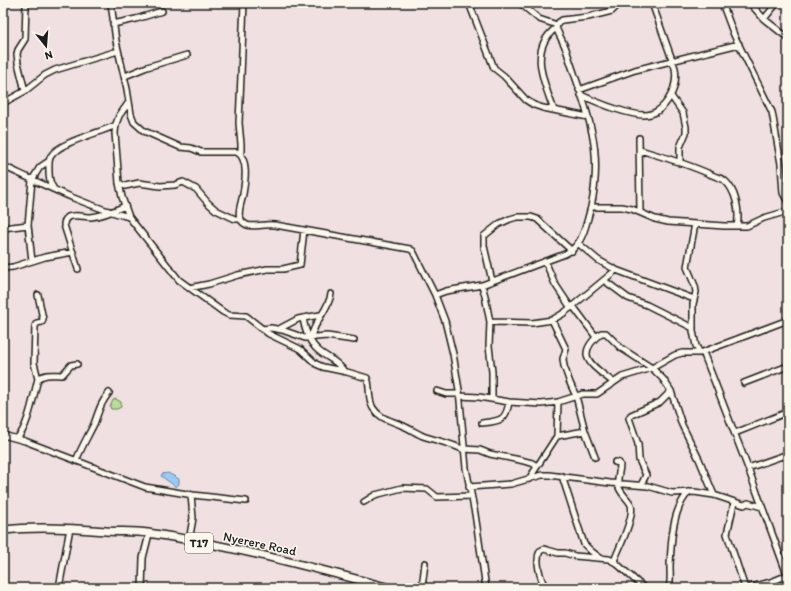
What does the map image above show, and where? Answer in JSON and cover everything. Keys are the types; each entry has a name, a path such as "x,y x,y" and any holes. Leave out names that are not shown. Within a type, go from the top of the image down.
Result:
{"main road":[{"name":"Nyerere Road","path":"3,530 29,528 70,528 149,534 301,565 390,588"}],"street":[{"path":"25,91 17,54 25,39 26,3"},
{"path":"110,3 118,51 125,76 131,114 134,122 141,129 151,135 175,145 191,148 201,152 237,152 241,154"},
{"path":"244,3 239,123 241,154 243,157 245,170 243,195 239,208 241,219 248,225 267,224 410,249 413,251 435,295 449,333 454,354 469,487 475,514 486,588"},
{"path":"469,3 495,70 504,76 526,100 534,105 588,117"},
{"path":"435,295 446,291 482,285 572,251 579,244 585,230 591,207 595,168 593,134 565,47 557,27 539,19 520,3"},
{"path":"554,110 541,76 540,60 545,40 562,20 612,11 616,7 617,3"},
{"path":"581,95 627,112 644,115 660,110 671,96 676,77 673,60 652,3"},
{"path":"722,3 739,44 772,112 781,164 783,192 788,202"},
{"path":"750,3 764,19 788,38"},
{"path":"764,19 777,3"},
{"path":"113,24 162,11"},
{"path":"579,90 614,76 739,44"},
{"path":"3,103 25,91 45,75 56,70 118,51"},
{"path":"125,76 147,66 187,54"},
{"path":"671,96 683,114 686,127 686,133 680,147 680,163"},
{"path":"129,102 119,116 115,133 119,183 124,206 129,217 179,280 228,315 246,316 268,334 300,349 316,364 367,378 372,406 383,418 402,425 423,436 453,444 464,449 480,450 490,454 525,461 537,466"},
{"path":"55,190 50,182 50,156 61,147 116,125"},
{"path":"639,138 640,212"},
{"path":"640,150 680,163 723,180 732,193 738,208 739,218 737,226"},
{"path":"32,260 28,225 32,180 40,167 49,161"},
{"path":"3,166 55,190 110,212 129,217"},
{"path":"119,183 125,186 139,183 160,186 175,185 183,182 196,188 208,203 216,210 235,219 241,219"},
{"path":"78,269 64,221 72,216 92,217 124,206"},
{"path":"591,207 622,207 640,212 662,221 737,226 747,226 764,218 788,211"},
{"path":"492,281 484,246 484,236 499,224 510,219 526,216 537,219 572,251"},
{"path":"695,224 687,267 696,292 694,299 693,328 696,346 702,352 735,433 788,576 746,588 726,534 734,503"},
{"path":"3,228 28,225"},
{"path":"190,288 238,275 268,269 283,269 300,265 304,230"},
{"path":"579,244 598,260 616,270 694,299"},
{"path":"3,268 32,260 73,252"},
{"path":"544,261 555,284 596,337"},
{"path":"490,322 532,323 552,320 572,307 605,281 616,270"},
{"path":"605,281 628,298 647,305 693,328"},
{"path":"482,285 490,322 489,346 492,372 492,399"},
{"path":"310,337 320,315 328,305 331,294"},
{"path":"17,438 25,426 38,378 34,363 35,326 37,323 42,322 43,319 38,295"},
{"path":"279,329 303,318 320,315"},
{"path":"303,318 306,331 317,349 334,360 344,371"},
{"path":"552,320 566,349 564,366 576,396 585,432 595,457"},
{"path":"437,391 446,394 509,402 541,404 558,402 583,394 600,393 613,382 629,374 652,368 678,354 702,352 788,320"},
{"path":"262,329 279,329 302,337 327,336 354,340"},
{"path":"613,382 590,361 586,355 588,348 601,333 606,333 621,348 652,368 660,375 671,391 682,424 714,495"},
{"path":"38,378 48,374 62,375 71,365 77,364"},
{"path":"744,384 788,366"},
{"path":"642,485 646,475 639,460 638,444 629,418 632,415 660,402 671,391"},
{"path":"76,461 94,423 101,402 109,393"},
{"path":"482,423 494,422 504,417 507,412 509,402"},
{"path":"529,478 557,436 558,402"},
{"path":"735,433 788,412"},
{"path":"557,436 585,432"},
{"path":"3,435 17,438 145,487 191,495 246,501"},
{"path":"748,468 787,455 788,462"},
{"path":"614,562 625,538 632,507 629,501 624,497 618,484 620,465 616,462"},
{"path":"469,487 506,484 542,475 562,476 618,484 642,485 672,493 689,492 714,495 734,503 744,505 748,503 762,507"},
{"path":"562,476 584,544 591,552 603,559"},
{"path":"364,502 375,495 402,488 427,489 434,496 440,497 471,496"},
{"path":"669,588 676,516 681,502 689,492"},
{"path":"189,541 193,518 191,495"},
{"path":"59,588 70,528"},
{"path":"142,588 143,558 149,534"},
{"path":"546,588 539,566 539,554 540,551 544,549 558,553 563,552 575,556 609,559 644,588"},
{"path":"422,588 425,563"}],"green space":[{"path":"116,399 121,402 121,407 111,409 110,407 113,400"}],"water":[{"path":"168,473 179,479 179,484 176,487 161,476 162,474"}]}
